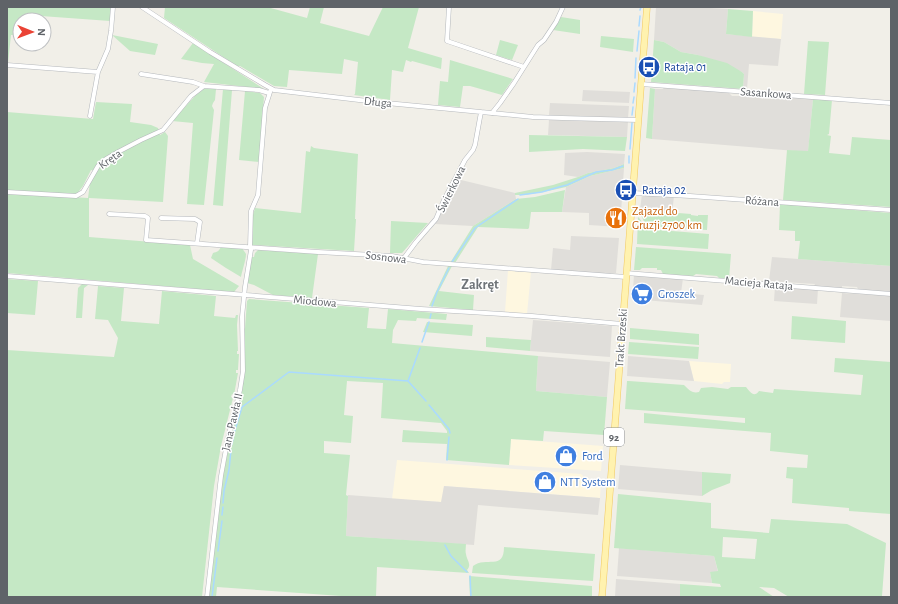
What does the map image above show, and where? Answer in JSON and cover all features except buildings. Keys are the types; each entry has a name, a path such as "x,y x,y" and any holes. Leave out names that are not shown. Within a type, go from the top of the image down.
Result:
{"main road":[{"name":"Trakt Brzeski","path":"602,597 647,7"}],"street":[{"path":"90,116 98,72 108,49 113,7"},
{"name":"Długa","path":"142,7 270,91 492,113 562,118 638,120"},
{"path":"449,7 447,41 524,67"},
{"path":"492,113 507,94 538,45 544,40 556,22 563,7"},
{"path":"7,65 98,72"},
{"path":"141,74 193,82 204,86 270,91"},
{"name":"Sasankowa","path":"641,84 891,102"},
{"name":"Kręta","path":"7,192 76,196 83,192 98,166 106,159 123,149 163,130 191,96 204,86"},
{"name":"Jana Pawła II","path":"206,597 221,476 243,371 242,317 246,278 251,250 251,211 258,196 265,108 270,91"},
{"name":"Świerkowa","path":"404,258 436,219 444,200 465,160 473,150 481,112"},
{"name":"Różana","path":"633,193 682,195 891,210"},
{"name":"Sosnowa","path":"109,214 145,216 148,218 146,240 392,256 424,262 626,275"},
{"path":"161,218 195,219 200,222 197,243"},
{"name":"Macieja Rataja","path":"626,275 891,294"},
{"name":"Miodowa","path":"7,276 622,324"}],"shaded area":[{"path":"656,7 728,9 726,34 781,39 778,66 749,64 747,89 743,89 744,74 742,72 698,55 681,52 664,42 654,40"},
{"path":"753,11 783,14 781,39 752,37"},
{"path":"664,87 728,92 732,96 740,96 743,93 766,95 768,97 774,97 777,95 813,99 808,152 652,139 655,89 663,89"},
{"path":"583,90 630,92 629,103 582,101"},
{"path":"550,103 629,106 628,118 549,115"},
{"path":"549,120 628,122 627,137 548,135"},
{"path":"587,152 625,154 624,164 578,177 564,175 565,153"},
{"path":"624,168 620,227 589,225 589,213 562,212 566,187 590,176"},
{"path":"457,179 515,193 516,199 473,226 435,224"},
{"path":"642,194 674,196 672,213 640,210"},
{"path":"571,236 619,238 616,273 610,274 551,270 553,248 570,250"},
{"path":"772,257 891,266 891,292 858,289 857,287 842,286 842,288 814,286 815,284 769,281"},
{"path":"508,270 515,272 531,272 527,314 505,312"},
{"path":"634,275 683,278 681,293 704,295 702,305 644,300 644,290 633,289"},
{"path":"775,286 818,289 817,304 774,301"},
{"path":"842,293 891,296 891,321 840,317"},
{"path":"533,320 612,326 610,357 530,351"},
{"path":"538,356 610,362 607,397 536,391"},
{"path":"628,356 689,361 694,381 627,376"},
{"path":"689,361 731,364 730,382 724,382 722,384 694,381"},
{"path":"511,439 603,446 601,471 509,465"},
{"name":"NTT System","path":"397,460 581,474 589,482 601,482 600,498 444,486 442,502 392,499"},
{"path":"620,465 702,472 702,496 618,489"},
{"path":"444,486 600,498 598,515 478,505 474,545 346,536 348,495 441,502"},
{"path":"619,548 714,556 718,572 710,572 712,583 617,576"},
{"path":"616,579 680,584 680,597 615,597"}],"green space":[{"path":"7,7 111,7 110,21 52,17 52,12 12,12 12,35 7,63"},
{"path":"165,7 267,7 307,18 310,7 324,7 320,23 369,36 383,7 419,7 408,48 442,58 441,69 406,60 403,72 392,70 390,100 354,95 358,62 344,59 342,74 289,70 287,87 274,86 240,66 237,66 164,18"},
{"path":"728,9 753,11 752,37 726,34"},
{"path":"561,17 580,20 580,34 553,30"},
{"path":"112,35 158,44 155,55 130,51"},
{"path":"601,36 634,39 633,52 600,47"},
{"path":"500,40 518,45 512,60 496,55"},
{"path":"654,40 664,42 681,52 727,63 744,74 743,89 651,82"},
{"path":"808,41 829,42 825,95 804,94"},
{"path":"193,43 264,89 204,82 214,64 181,59"},
{"path":"450,60 513,79 502,95 470,86 463,86 460,107 438,105 440,81 448,82"},
{"path":"205,88 216,89 215,100 212,106 214,110 204,205 187,204 193,123 172,121 195,96"},
{"path":"650,88 655,89 652,139 646,138"},
{"path":"223,89 232,90 223,206 213,205"},
{"path":"245,91 260,93 264,97 259,162 239,160"},
{"path":"813,99 832,100 829,134 827,135 831,136 829,153 850,155 852,137 891,140 891,207 783,200 787,150 808,151"},
{"path":"96,102 132,104 130,122 151,125 158,128 160,135 165,132 168,136 163,202 89,198 89,237 190,245 193,259 239,286 234,292 7,273 7,193 88,198 90,183 96,171 91,170 83,186 76,195 7,190 7,112 93,119"},
{"path":"529,135 627,137 625,151 583,149 529,152"},
{"path":"311,146 314,148 358,154 354,251 252,245 253,215 255,208 301,213 306,151 310,152"},
{"path":"624,164 624,168 590,176 566,187 525,195 515,195 515,193 553,185 588,173 614,168"},
{"path":"565,190 562,212 531,212 528,229 478,227 455,263 450,263 473,226 516,199 535,197"},
{"path":"780,204 891,213 891,266 798,259 800,241 795,241 795,231 779,230"},
{"path":"640,210 691,214 698,216 708,215 707,230 646,226 640,215"},
{"path":"638,217 647,229 709,234 708,249 637,244"},
{"path":"391,221 428,223 402,253 390,253"},
{"path":"221,247 242,248 245,252 246,254 241,277 211,258 213,253 218,251"},
{"path":"636,247 731,254 729,279 696,274 693,276 663,274 661,270 657,270 657,268 642,268 640,270 634,270"},
{"path":"258,250 318,254 312,298 273,295 247,283 252,257 254,257"},
{"path":"448,266 452,266 439,291 474,295 473,310 429,306"},
{"path":"7,279 38,281 35,315 7,313"},
{"path":"82,284 88,285 84,288 82,318 76,318 78,288"},
{"path":"98,286 124,288 121,321 159,324 162,291 216,296 214,316 235,318 236,315 238,315 237,354 239,354 238,370 236,370 236,373 238,373 234,395 232,394 231,397 233,398 221,446 214,486 202,597 7,597 7,350 114,357 118,338 108,320 95,319"},
{"path":"249,299 369,308 367,328 386,329 388,309 447,314 446,320 417,318 416,321 398,320 393,330 392,343 538,356 536,391 607,397 604,435 544,431 543,441 511,439 509,465 446,460 447,444 402,442 403,430 447,433 441,423 381,418 383,383 347,381 344,415 353,416 351,443 324,441 324,453 350,455 346,495 348,496 346,536 466,544 466,553 469,564 467,570 469,573 377,567 376,597 355,597 217,587 216,597 208,597 221,486 232,430 242,391 245,369 244,329 247,301"},
{"path":"792,316 846,321 845,343 791,339"},
{"path":"427,322 473,325 472,336 423,332"},
{"path":"630,328 699,334 699,345 630,339"},
{"path":"486,337 531,340 530,351 486,347"},
{"path":"629,342 699,347 698,359 628,354"},
{"path":"835,358 891,362 891,514 849,511 849,508 792,503 793,479 786,478 787,467 807,468 808,455 770,451 771,433 644,423 644,413 745,423 745,418 625,409 627,381 684,385 690,391 694,392 699,392 701,388 712,387 728,389 731,387 746,387 754,394 759,391 773,393 774,389 861,395 863,375 834,372"},
{"path":"702,472 731,474 730,483 712,490 702,496"},
{"path":"618,494 711,503 711,528 769,533 771,519 847,524 886,543 882,596 891,597 789,597 774,588 759,587 774,597 680,597 680,584 721,587 720,584 712,583 710,572 718,571 714,556 614,548","holes":["723,537 757,539 755,559 722,557"]},
{"path":"504,547 595,554 593,581 472,573 473,566 478,563 493,562 501,559"},
{"path":"469,576 592,586 592,597 470,597"}],"waterway":[{"path":"639,26 640,16"},
{"path":"637,51 639,31"},
{"path":"635,78 636,58"},
{"path":"634,92 635,83"},
{"path":"633,103 634,97"},
{"path":"632,115 633,107"},
{"path":"630,149 632,123"},
{"path":"629,156 629,163"},
{"path":"520,195 542,192 567,185 596,172 612,170 623,166"},
{"path":"452,262 475,228 518,199"},
{"path":"432,306 449,268"},
{"path":"430,318 431,314"},
{"path":"422,342 429,322"},
{"path":"232,444 242,407 289,372 408,381 420,348"},
{"path":"408,381 426,401"},
{"path":"429,405 449,429 450,433"},
{"path":"447,460 449,437"},
{"path":"223,503 231,450"},
{"path":"222,515 223,507"},
{"path":"218,551 222,521"},
{"path":"445,545 451,556 467,572"},
{"path":"212,597 217,558"},
{"path":"470,576 471,597"}],"place":[{"name":"Rataja 01","path":"649,67"},
{"name":"Rataja 02","path":"626,190"},
{"name":"Zajazd do Gruzji 2700 km","path":"616,218"},
{"name":"Groszek","path":"642,294"},
{"name":"Ford","path":"566,456"},
{"name":"NTT System","path":"545,482"}],"district":[{"name":"Zakręt","path":"480,284"}]}
